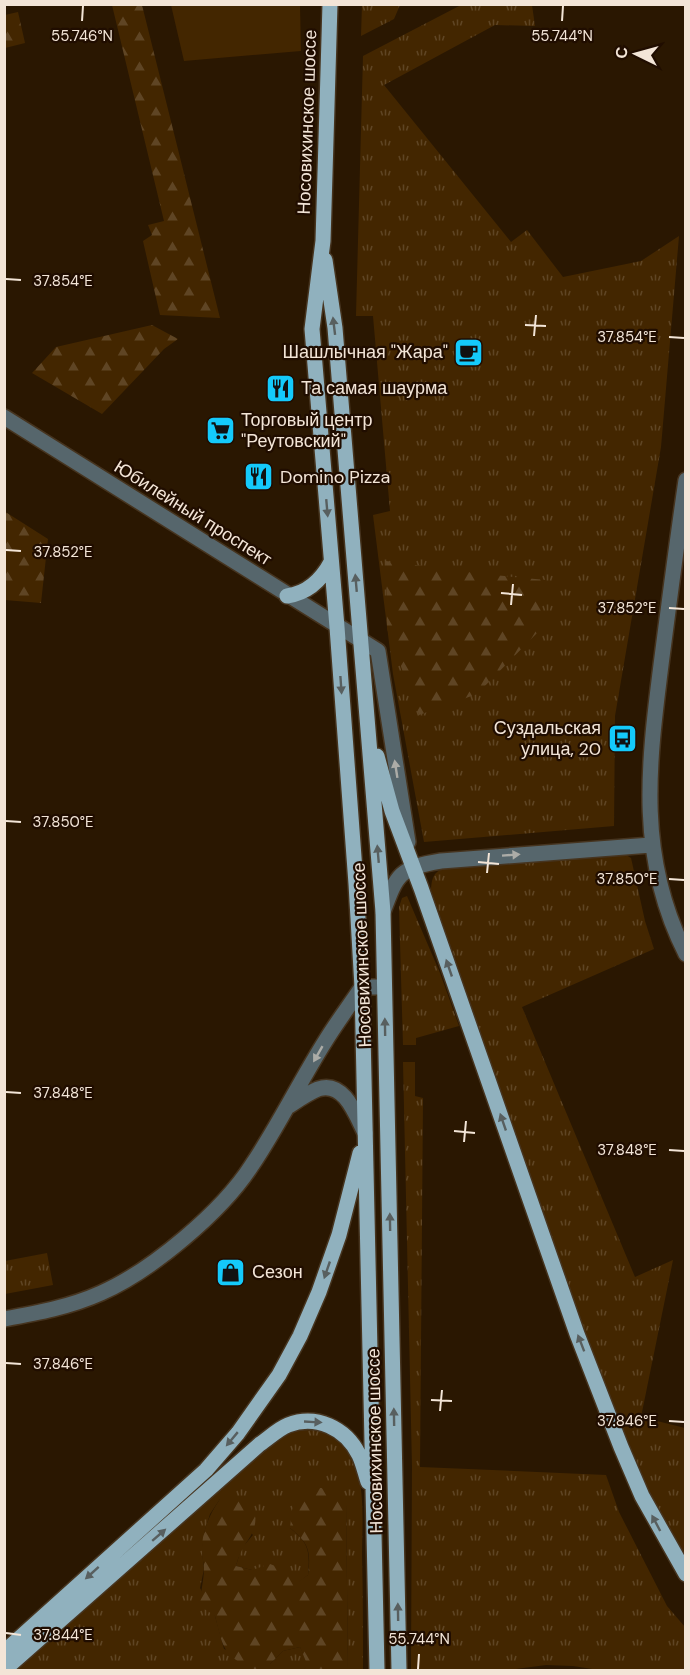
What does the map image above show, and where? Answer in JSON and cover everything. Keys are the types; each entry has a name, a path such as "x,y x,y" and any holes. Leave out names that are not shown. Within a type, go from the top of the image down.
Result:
{"main road":[{"name":"Носовихинское шоссе","path":"330,4 323,241 312,329 337,627 362,987 377,1671"},
{"name":"Носовихинское шоссе","path":"323,241 335,328 383,912 399,1671"},
{"path":"287,596 305,591 316,582 331,562"},
{"path":"367,717 392,811 577,1334 642,1496 686,1574"},
{"path":"4,1652 206,1470 279,1376 308,1319 337,1241 365,1133"},
{"path":"4,1671 261,1444 287,1425 307,1421 326,1423 344,1434 358,1454 373,1498"}],"street":[{"name":"Юбилейный проспект","path":"4,417 360,642 378,651 412,869"},
{"path":"686,480 651,747 649,810 651,845 669,914 686,954"},
{"path":"383,912 394,881 422,864 651,845"},
{"path":"4,1319 52,1309 100,1294 126,1281 200,1224 251,1167 325,1041 362,987 384,987"},
{"path":"286,1107 318,1089 335,1089 348,1100 365,1133"}],"green space":[{"path":"362,4 400,5 394,19 361,36"},
{"path":"112,5 142,5 220,318 160,315 143,241 152,235 148,225 164,221"},
{"path":"171,5 300,5 301,51 184,61"},
{"path":"461,5 532,5 535,26 495,25 384,85 511,242 527,230 563,277 641,261 679,236 661,447 615,716 614,826 424,842 393,674 373,515 390,511 373,316 356,316 363,56"},
{"path":"18,12 25,43 5,48 5,15"},
{"path":"152,325 178,339 164,349 102,414 32,373 56,347"},
{"path":"4,511 48,539 41,603 5,600"},
{"path":"386,561 546,580 538,632 477,694 419,715 387,629"},
{"path":"623,853 631,858 645,921 654,949 522,1007 635,1277 673,1260 641,1417 685,1428 685,1559 648,1492 584,1331 431,890 434,876 446,867"},
{"path":"407,896 440,973 459,1026 416,1038 416,1045 403,1045 399,907 402,898"},
{"path":"403,1062 415,1062 415,1096 423,1098 420,1467 606,1475 619,1512 667,1606 685,1627 685,1670 599,1670 546,1665 508,1670 411,1670 412,1466"},
{"path":"47,1253 53,1285 5,1294 5,1261"},
{"path":"308,1427 327,1433 344,1444 352,1456 359,1480 363,1518 363,1670 348,1670 346,1503 290,1528 305,1543 309,1560 308,1575 294,1586 236,1566 241,1549 253,1535 220,1499 210,1514 204,1533 202,1551 204,1569 200,1588 215,1616 224,1649 270,1664 283,1651 300,1647 308,1664 304,1670 15,1670 266,1448 290,1432"},
{"path":"314,1487 335,1490 346,1503 348,1670 304,1670 307,1664 300,1647 283,1651 270,1664 253,1670 229,1654 222,1642 215,1616 200,1606 204,1568 202,1546 206,1524 220,1499 237,1496 253,1501 254,1529 236,1566 252,1570 270,1564 286,1570 294,1585 308,1575 309,1554 305,1543 290,1528 292,1510 298,1493"}],"place":[{"name":"Шашлычная \"Жара\"","path":"469,352"},
{"name":"Та самая шаурма","path":"280,388"},
{"name":"Торговый центр \"Реутовский\"","path":"220,430"},
{"name":"Domino Pizza","path":"259,477"},
{"name":"Суздальская улица, 20","path":"622,738"},
{"name":"Сезон","path":"231,1272"}]}
